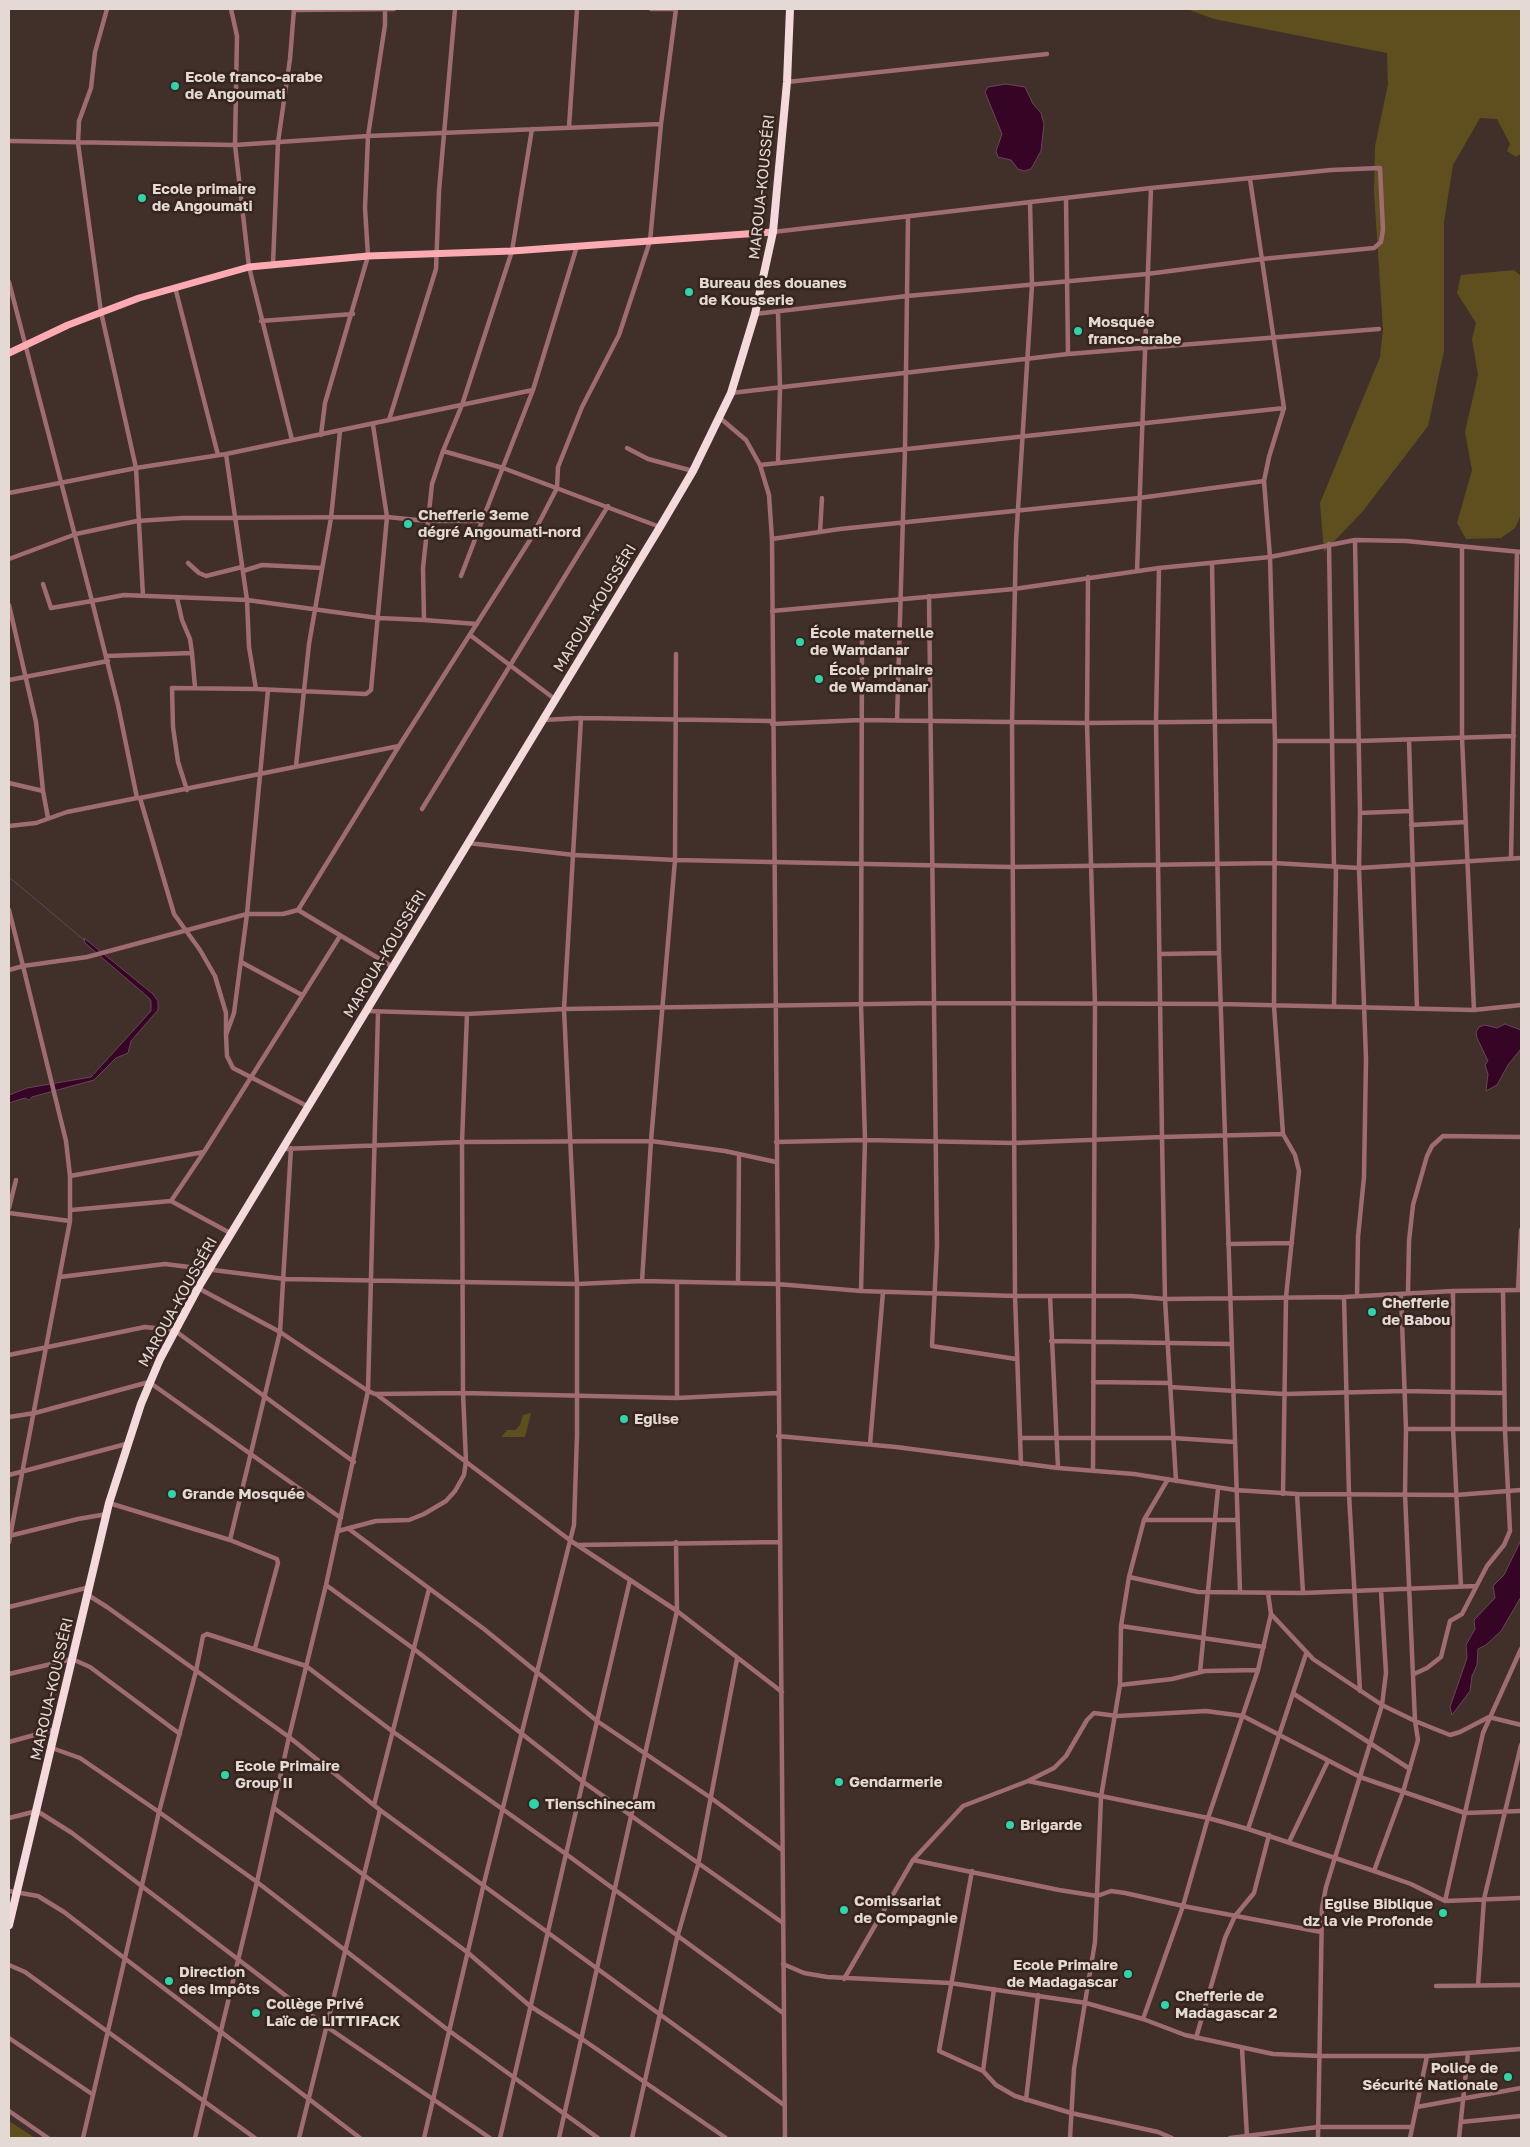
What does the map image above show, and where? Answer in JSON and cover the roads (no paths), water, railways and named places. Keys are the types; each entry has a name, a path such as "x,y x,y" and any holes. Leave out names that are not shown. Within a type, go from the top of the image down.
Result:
{"highway":[{"name":"MAROUA-KOUSSÉRI","path":"9,1925 13,1891 37,1811 109,1503 126,1444 150,1382 174,1330 198,1288 287,1148 366,1011 660,527 693,471 731,393 755,314 773,232 786,82 790,9"}],"main road":[{"path":"9,353 24,344 100,312 175,287 249,267 368,256 512,250 773,232"}],"street":[{"path":"107,9 95,52 91,88 79,121 78,143 100,312 136,468 137,521 143,596"},
{"path":"231,9 237,36 235,145 249,267 292,440"},
{"path":"273,264 278,142 290,59 294,9 394,9"},
{"path":"321,435 325,403 353,314 368,256 365,208 368,136 385,9"},
{"path":"389,420 431,287 438,253 439,191 456,9"},
{"path":"569,126 576,9"},
{"path":"9,970 23,966 88,957 247,914 283,914 298,910 399,746 530,540 557,488 558,467 582,407 622,329 650,241 660,124 676,9 651,9"},
{"path":"786,82 1047,54"},
{"path":"9,141 235,145 445,132 660,124"},
{"path":"424,620 423,568 432,484 443,451 462,406 512,250 532,129"},
{"path":"755,314 907,296 1147,274 1379,246 1383,230 1380,168 1331,170 1150,188 908,218 773,232"},
{"path":"1250,178 1284,408 1269,457 1264,482 1270,557 1275,741 1274,1006 1283,1134 1295,1155 1299,1171 1286,1297 1283,1494"},
{"path":"1137,571 1150,188"},
{"path":"1066,198 1068,354"},
{"path":"1021,1464 1015,1296 1012,722 1017,511 1032,285 1030,202"},
{"path":"897,720 902,598 908,218"},
{"path":"461,576 534,390 577,246"},
{"path":"9,282 76,534 139,798 174,914 215,976 226,1012 226,1035 230,1065 309,1107"},
{"path":"175,287 218,455"},
{"path":"778,312 780,388 778,461"},
{"path":"261,321 353,314"},
{"path":"731,393 1068,354 1379,329"},
{"path":"9,493 136,468 226,454 373,425 534,390"},
{"path":"760,465 778,461 1284,408"},
{"path":"720,418 746,440 760,465 769,495 772,539 773,862 785,2138"},
{"path":"187,790 178,762 170,691 174,686 369,693 387,517 373,425"},
{"path":"296,766 302,692 331,518 340,431"},
{"path":"627,448 648,459 693,471"},
{"path":"443,451 503,468 660,527"},
{"path":"226,454 247,600 250,652 256,689"},
{"path":"772,539 820,532 1139,498 1264,482"},
{"path":"820,532 822,498"},
{"path":"422,808 508,665 608,506"},
{"path":"9,559 76,534 137,521 235,517 387,517 427,522 482,521"},
{"path":"772,611 1014,589 1159,568 1270,557 1355,540 1406,541 1519,552 1511,858"},
{"path":"1355,540 1360,814 1359,868 1366,1116 1357,1296"},
{"path":"1329,544 1335,867 1334,1006"},
{"path":"1462,547 1462,737 1474,1010"},
{"path":"188,563 199,574 206,576 262,565 322,568"},
{"path":"1212,563 1219,953 1230,1344 1240,1591"},
{"path":"1159,568 1156,722 1162,1137 1165,1298 1176,1481"},
{"path":"1088,577 1087,723 1095,1004 1092,1295 1093,1471"},
{"path":"43,584 51,608 114,595 143,596 247,600 378,618 477,624"},
{"path":"929,596 937,1245 932,1346 1016,1359"},
{"path":"177,598 182,620 190,639 194,687"},
{"path":"9,605 36,722 43,791 48,818"},
{"path":"861,1291 865,1140 861,863 862,630"},
{"path":"470,635 556,700"},
{"path":"9,680 107,659 192,653"},
{"path":"642,1281 651,1141 664,1007 675,860 678,720 676,654"},
{"path":"226,1035 234,1012 247,914 268,690"},
{"path":"543,720 581,718 772,723 861,720 1087,723 1274,721"},
{"path":"424,2138 467,1952 571,1541 576,1506 577,1284 564,1008 581,718"},
{"path":"1275,741 1409,740 1514,736"},
{"path":"1409,740 1417,1009"},
{"path":"9,826 36,823 67,812 187,790 399,746"},
{"path":"9,783 43,791"},
{"path":"1360,814 1410,811"},
{"path":"1411,824 1466,822"},
{"path":"468,843 574,855 675,860 1012,867 1274,863 1359,868 1521,858"},
{"path":"9,910 53,1084 66,1141 70,1176 70,1221 9,1542"},
{"path":"298,910 393,967"},
{"path":"171,1201 340,936"},
{"path":"1160,954 1219,953"},
{"path":"241,962 302,995"},
{"path":"366,1011 466,1014 564,1008 934,1003 1221,1004 1474,1010 1521,1005"},
{"path":"195,2138 326,1585 368,1392 378,1012"},
{"path":"338,1531 376,1522 409,1520 438,1507 460,1483 466,1461 463,1393 462,1142 466,1014"},
{"path":"776,1142 865,1140 1014,1144 1095,1139 1283,1134"},
{"path":"1408,1293 1409,1241 1413,1205 1427,1156 1432,1146 1443,1136 1521,1137"},
{"path":"230,1540 280,1332 285,1279 287,1148 462,1142 651,1141 739,1154 776,1162"},
{"path":"70,1176 204,1152"},
{"path":"738,1283 739,1154"},
{"path":"9,1208 16,1180"},
{"path":"70,1210 171,1201 232,1234"},
{"path":"9,1213 70,1221"},
{"path":"60,1276 165,1264 285,1279 577,1284 642,1281 738,1283 777,1284 861,1291 1015,1296 1092,1295 1165,1298 1344,1297 1453,1291 1520,1290 1521,1230"},
{"path":"1228,1244 1292,1243"},
{"path":"676,1282 676,1398"},
{"path":"198,1288 280,1332 368,1392 375,1394 463,1393 676,1398 778,1393"},
{"path":"1414,1674 1427,1668 1441,1657 1448,1624 1462,1614 1487,1566 1504,1545 1510,1531 1505,1430 1503,1290"},
{"path":"1453,1291 1453,1428 1462,1587"},
{"path":"870,1444 883,1292"},
{"path":"1374,1871 1403,1792 1418,1740 1415,1721 1411,1588 1405,1494 1406,1429 1401,1294"},
{"path":"1050,1296 1058,1468"},
{"path":"1344,1297 1349,1494 1360,1691"},
{"path":"9,1354 47,1348 145,1327 174,1330 354,1462"},
{"path":"1051,1341 1093,1340 1230,1344"},
{"path":"9,1417 34,1413 150,1382 341,1518"},
{"path":"1093,1382 1170,1385 1232,1393 1347,1394 1452,1391 1504,1393"},
{"path":"375,1394 576,1545 677,1611 782,1692"},
{"path":"1406,1429 1521,1429"},
{"path":"778,1436 870,1444 1021,1464 1168,1479 1218,1489 1283,1494 1456,1495 1521,1490"},
{"path":"1020,1438 1173,1438 1234,1442"},
{"path":"9,1475 126,1444"},
{"path":"1070,2138 1074,2069 1095,1942 1101,1796 1120,1685 1121,1626 1129,1577 1144,1520 1168,1479"},
{"path":"1200,1672 1210,1591 1218,1489"},
{"path":"1297,1494 1303,1592"},
{"path":"109,1503 230,1540 275,1557 278,1560 255,1648"},
{"path":"9,1536 107,1514"},
{"path":"1144,1520 1237,1520"},
{"path":"349,1529 597,1721 711,1798 782,1850"},
{"path":"576,1545 676,1542 780,1542"},
{"path":"560,2138 677,1611 676,1542"},
{"path":"1129,1577 1190,1591 1268,1593 1476,1586"},
{"path":"500,2138 546,1930 566,1854 630,1580"},
{"path":"326,1585 414,1649 582,1781 698,1865 783,1923"},
{"path":"9,1607 90,1587"},
{"path":"374,1805 429,1590"},
{"path":"1318,2138 1321,2056 1321,1932 1326,1888 1382,1705 1386,1673 1381,1590"},
{"path":"1143,2019 1183,1906 1208,1818 1258,1670 1271,1614 1268,1593"},
{"path":"88,1596 107,1606 289,1737 380,1810 484,1884 598,1970 784,2105"},
{"path":"1271,1614 1306,1654 1382,1705 1415,1721 1450,1735 1489,1718 1521,1725"},
{"path":"1121,1626 1264,1647"},
{"path":"83,2138 159,1812 205,1634 255,1648 306,1666 392,1731 504,1809 677,1938 783,2013"},
{"path":"1445,1901 1482,1733 1521,1649"},
{"path":"1248,1829 1306,1654"},
{"path":"9,1674 72,1659 90,1667 180,1734"},
{"path":"632,2138 677,1938 698,1865 737,1659"},
{"path":"1120,1685 1172,1679 1200,1672 1258,1670"},
{"path":"1294,1694 1370,1745 1410,1769"},
{"path":"844,1979 913,1860 963,1806 1028,1781 1054,1768 1066,1756 1094,1713 1116,1716 1195,1711 1243,1716 1360,1777 1403,1792 1465,1813 1521,1811"},
{"path":"9,1742 56,1729"},
{"path":"1478,1985 1484,1899 1521,1745"},
{"path":"52,1748 80,1758 159,1812 257,1882 448,2030 598,2138"},
{"path":"1289,1842 1328,1761"},
{"path":"1028,1781 1208,1818 1269,1835 1336,1860 1412,1884 1445,1901 1521,1898"},
{"path":"274,1808 467,1952 530,2006 582,2039 726,2138"},
{"path":"299,2138 344,1949 380,1810"},
{"path":"9,1818 37,1811 72,1832 142,1889 326,2027 490,2138"},
{"path":"1196,2038 1225,1938 1235,1916 1254,1893 1269,1835"},
{"path":"913,1860 1059,1890 1097,1896 1111,1891 1321,1932"},
{"path":"972,1871 939,2051 983,2071 996,2085 1026,2100 1071,2113 1158,2132 1172,2138"},
{"path":"13,1891 38,1896 64,1912 360,2138"},
{"path":"783,1964 804,1973 844,1979 950,1983 1038,1995 1086,2004 1143,2019 1196,2038 1273,2054 1427,2056 1521,2049"},
{"path":"9,1965 25,1972 255,2138"},
{"path":"1436,1986 1521,1985"},
{"path":"983,2071 994,1989"},
{"path":"1026,2100 1038,1995"},
{"path":"9,2038 92,2094"},
{"path":"1242,2048 1247,2137"},
{"path":"1460,2138 1468,2053"},
{"path":"1410,2138 1427,2056"},
{"path":"1417,2106 1521,2088"},
{"path":"9,2111 48,2138"},
{"path":"1461,2122 1521,2116"},
{"path":"1230,2138 1318,2127 1412,2126"}],"waterway":[{"path":"9,877 84,940"}],"place":[{"name":"Ecole franco-arabe de Angoumati","path":"175,86"},
{"name":"Ecole primaire de Angoumati","path":"142,198"},
{"name":"Bureau des douanes de Kousserie","path":"689,292"},
{"name":"Mosquée franco-arabe","path":"1078,331"},
{"name":"Chefferie 3eme dégré Angoumati-nord","path":"408,524"},
{"name":"École maternelle de Wamdanar","path":"800,642"},
{"name":"École primaire de Wamdanar","path":"819,679"},
{"name":"Chefferie de Babou","path":"1372,1312"},
{"name":"Eglise","path":"624,1419"},
{"name":"Grande Mosquée","path":"172,1494"},
{"name":"Ecole Primaire Group II","path":"225,1775"},
{"name":"Gendarmerie","path":"839,1782"},
{"name":"Tienschinecam","path":"534,1804"},
{"name":"Brigarde","path":"1010,1825"},
{"name":"Comissariat de Compagnie","path":"844,1910"},
{"name":"Eglise Biblique dz la vie Profonde","path":"1443,1913"},
{"name":"Ecole Primaire de Madagascar","path":"1128,1974"},
{"name":"Direction des Impôts","path":"169,1981"},
{"name":"Chefferie de Madagascar 2","path":"1165,2005"},
{"name":"Collège Privé Laïc de LITTIFACK","path":"256,2013"},
{"name":"Police de Sécurité Nationale","path":"1508,2077"}]}
